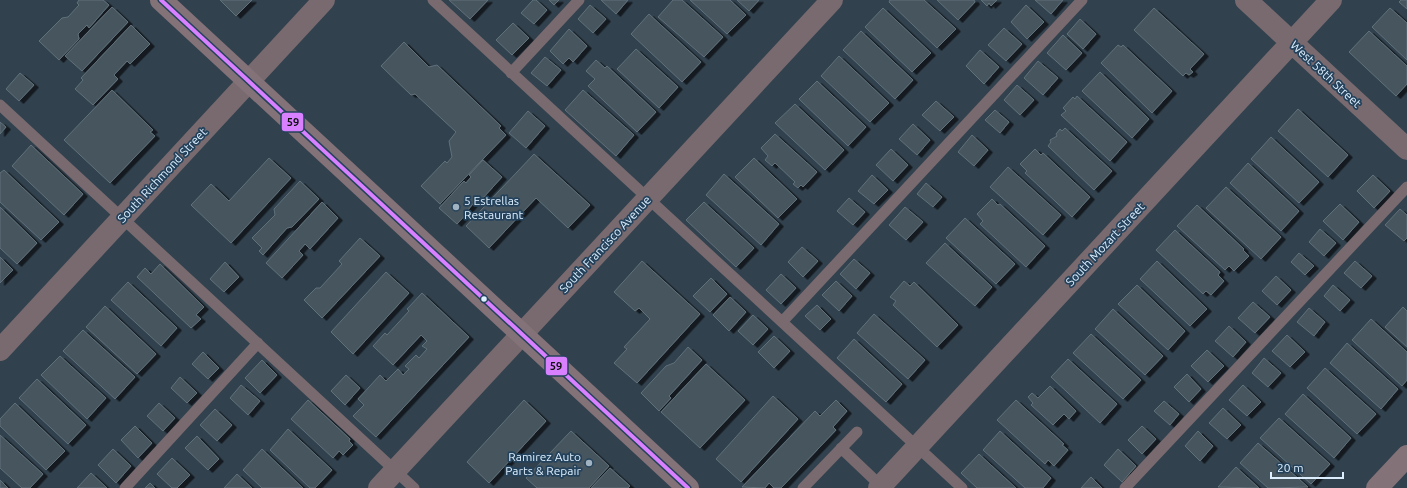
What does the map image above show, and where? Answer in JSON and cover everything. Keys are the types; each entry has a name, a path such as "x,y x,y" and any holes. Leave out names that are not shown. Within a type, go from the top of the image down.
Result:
{"street":[{"path":"161,0 688,488"},
{"name":"South Richmond Street","path":"0,350 324,0"},
{"name":"South Francisco Avenue","path":"379,488 832,0"},
{"name":"West 58th Street","path":"1246,0 1407,149"},
{"name":"South Mozart Street","path":"880,487 1331,0"},
{"path":"1377,488 1407,456"}],"lane":[{"path":"433,0 962,488"},
{"path":"511,72 579,0"},
{"path":"782,322 1082,0"},
{"path":"0,105 414,488"},
{"path":"1125,488 1407,187"},
{"path":"125,488 258,343"},
{"path":"803,488 858,432"},
{"path":"841,448 880,487"}],"building":[{"path":"79,0 103,0 109,5 89,28 87,25 78,34 79,39 59,60 39,41 62,18 68,17 79,5 77,3"},
{"path":"220,0 252,0 236,16"},
{"path":"449,0 488,0 470,19"},
{"path":"533,0 536,0 547,10 534,24 521,13"},
{"path":"549,0 559,0 554,5"},
{"path":"601,0 628,0 616,14"},
{"path":"673,0 682,0 723,37 704,57 658,17"},
{"path":"690,0 730,0 746,15 727,34"},
{"path":"737,0 759,0 749,11"},
{"path":"890,0 924,0 956,29 937,48 889,2"},
{"path":"937,0 974,0 975,2 958,20"},
{"path":"981,0 997,0 991,6 989,3 987,6"},
{"path":"1035,0 1063,0 1051,14"},
{"path":"1401,0 1407,0 1407,9 1399,2"},
{"path":"590,5 606,19 593,33 578,19"},
{"path":"1026,5 1044,22 1027,39 1011,22"},
{"path":"112,7 128,22 82,71 65,56"},
{"path":"883,8 931,53 912,72 865,27"},
{"path":"1154,8 1204,54 1190,69 1193,72 1189,75 1186,73 1183,76 1134,30"},
{"path":"1390,8 1407,23 1407,60 1372,27"},
{"path":"649,14 701,62 682,82 631,34"},
{"path":"1080,19 1096,34 1083,49 1067,34"},
{"path":"513,23 529,38 512,55 496,40"},
{"path":"131,25 150,44 130,64 127,61 114,75 118,79 93,105 75,89 83,80 81,78"},
{"path":"1004,28 1022,44 1006,61 988,45"},
{"path":"569,29 587,46 573,62 569,58 563,64 550,51"},
{"path":"861,31 913,80 895,99 843,50"},
{"path":"1369,31 1407,66 1407,84 1396,96 1349,52"},
{"path":"1063,35 1082,53 1066,70 1047,53"},
{"path":"404,42 429,67 437,65 501,126 499,128 506,135 440,204 421,186 445,161 447,163 452,157 449,141 456,132 415,94 411,95 381,66"},
{"path":"1118,45 1121,47 1123,45 1172,91 1152,113 1101,63"},
{"path":"636,49 678,87 659,108 617,69"},
{"path":"980,50 999,67 984,84 966,66"},
{"path":"839,56 889,103 870,122 821,76"},
{"path":"545,57 561,70 547,86 531,73"},
{"path":"596,60 605,68 607,66 656,112 637,132 588,86 595,79 586,71"},
{"path":"1038,61 1058,78 1043,95 1024,78"},
{"path":"1100,72 1149,119 1132,138 1082,91"},
{"path":"20,73 34,85 19,101 6,89"},
{"path":"817,81 866,127 848,146 799,99"},
{"path":"1017,85 1034,100 1020,115 1004,100"},
{"path":"112,90 153,130 150,132 155,136 110,183 64,140"},
{"path":"583,90 634,135 616,156 565,110"},
{"path":"1077,96 1127,142 1110,161 1061,115 1066,111 1063,108 1073,97 1075,99"},
{"path":"936,101 954,117 940,131 922,115"},
{"path":"795,104 844,150 825,170 775,123"},
{"path":"1298,109 1348,155 1328,177 1278,131"},
{"path":"995,110 1009,122 1000,133 985,120"},
{"path":"528,111 545,126 526,148 509,133"},
{"path":"0,122 6,127 0,134"},
{"path":"913,124 930,140 917,155 899,139"},
{"path":"1065,128 1112,171 1094,190 1048,146 1051,142 1050,140 1057,136 1056,134 1060,129 1062,131"},
{"path":"775,134 817,172 803,187 801,185 798,188 793,184 795,182 775,163 772,166 765,160 768,156 761,148"},
{"path":"972,135 988,150 974,166 958,152"},
{"path":"1271,137 1319,182 1299,203 1251,159"},
{"path":"31,145 83,194 64,215 12,166"},
{"path":"891,149 908,165 893,181 876,165"},
{"path":"1035,149 1041,155 1043,153 1090,197 1072,217 1025,173 1027,171 1020,164"},
{"path":"534,154 590,205 568,228 536,198 489,248 466,226"},
{"path":"269,158 291,178 231,243 191,205 211,184 229,201"},
{"path":"754,158 797,199 778,218 735,177"},
{"path":"483,160 502,177 483,198 476,200 468,210 469,211 457,224 439,208 464,181 466,183 471,177 469,175"},
{"path":"1248,163 1299,211 1281,231 1230,183"},
{"path":"1008,167 1061,215 1043,235 990,187"},
{"path":"4,170 59,222 41,240 0,202 0,173"},
{"path":"724,174 779,224 761,245 706,195"},
{"path":"872,175 888,190 874,204 858,191"},
{"path":"1373,175 1390,191 1374,208 1357,191"},
{"path":"300,181 319,199 292,227 287,228 263,255 259,251 262,248 252,238 275,215 274,209"},
{"path":"926,183 942,197 933,207 917,194"},
{"path":"1226,187 1281,237 1261,259 1206,208"},
{"path":"849,198 865,212 853,225 837,211"},
{"path":"992,199 998,205 1000,204 1045,246 1026,267 980,224 983,221 977,214"},
{"path":"322,202 338,218 310,249 305,244 299,251 303,255 282,278 266,263"},
{"path":"704,202 754,248 736,267 686,220"},
{"path":"1340,204 1359,222 1343,240 1323,221"},
{"path":"1197,205 1244,249 1243,250 1249,256 1234,271 1229,266 1225,270 1177,226"},
{"path":"0,207 37,243 17,264 0,248"},
{"path":"905,207 923,222 906,240 889,225"},
{"path":"1400,209 1407,215 1407,238 1404,241 1385,225"},
{"path":"965,218 1015,264 996,284 946,238"},
{"path":"1320,229 1336,243 1324,256 1309,242"},
{"path":"1175,230 1220,272 1218,275 1224,281 1211,295 1206,291 1203,294 1156,250"},
{"path":"360,238 380,256 322,318 304,300 316,288 320,288 342,264 339,261"},
{"path":"945,243 992,287 975,306 926,263"},
{"path":"802,247 818,261 803,277 788,262"},
{"path":"1299,253 1314,266 1305,275 1291,262"},
{"path":"0,257 13,270 0,283"},
{"path":"854,259 870,273 856,289 840,274"},
{"path":"642,261 700,314 637,383 614,363 627,349 624,347 650,319 639,308 635,311 614,292"},
{"path":"1157,261 1207,309 1190,326 1140,279"},
{"path":"1355,261 1372,276 1361,288 1344,273"},
{"path":"225,262 239,277 224,292 210,279"},
{"path":"160,264 204,307 196,315 201,319 191,328 137,277 145,268 151,274"},
{"path":"386,272 409,293 353,354 331,332"},
{"path":"781,274 796,288 781,304 766,290"},
{"path":"1276,276 1291,290 1277,305 1262,291"},
{"path":"711,278 727,294 710,312 693,296"},
{"path":"836,281 852,296 839,311 822,295"},
{"path":"904,281 910,286 914,282 958,325 937,347 893,305 896,301 890,297"},
{"path":"128,282 177,328 161,346 111,300"},
{"path":"1137,285 1185,331 1168,350 1118,304"},
{"path":"1333,285 1350,300 1340,311 1324,296"},
{"path":"422,293 469,337 376,437 353,416 364,405 358,399 380,375 386,381 398,369 403,375 409,369 405,366 416,355 419,358 427,349 422,346 427,341 421,335 393,365 373,346 385,333 387,335 409,311 407,309"},
{"path":"730,297 746,312 729,331 713,315"},
{"path":"1253,302 1270,317 1255,333 1238,318"},
{"path":"817,305 831,319 820,330 805,316"},
{"path":"105,306 156,354 137,374 86,327"},
{"path":"1403,307 1407,311 1407,347 1385,327"},
{"path":"1309,308 1325,322 1314,336 1297,322"},
{"path":"1113,309 1163,356 1145,375 1095,329"},
{"path":"874,314 925,360 908,379 857,333"},
{"path":"753,315 768,329 753,345 738,331"},
{"path":"1371,319 1407,352 1407,380 1402,386 1352,340"},
{"path":"1229,326 1246,342 1233,357 1215,341"},
{"path":"83,330 135,377 115,399 63,351"},
{"path":"1091,334 1141,380 1123,399 1073,353"},
{"path":"1287,335 1305,352 1290,367 1272,351"},
{"path":"774,336 790,351 774,368 758,352"},
{"path":"854,339 902,384 886,402 837,358"},
{"path":"1347,343 1398,389 1381,409 1330,363"},
{"path":"688,347 702,360 669,396 671,398 659,411 641,393 666,366 674,363"},
{"path":"1207,350 1224,366 1208,382 1191,366"},
{"path":"203,352 219,368 208,379 192,364"},
{"path":"60,356 106,398 87,419 41,375"},
{"path":"1264,358 1281,373 1268,387 1252,373"},
{"path":"1068,359 1117,404 1100,423 1051,377"},
{"path":"262,360 277,375 260,393 245,378"},
{"path":"706,364 745,400 700,448 661,412"},
{"path":"1325,368 1376,414 1357,434 1307,388"},
{"path":"1187,374 1201,389 1189,402 1174,387"},
{"path":"346,375 360,388 345,405 331,391"},
{"path":"180,377 197,393 187,403 171,388"},
{"path":"37,379 86,425 68,444 19,398"},
{"path":"241,385 260,401 248,415 230,398"},
{"path":"1243,385 1261,402 1247,416 1229,400"},
{"path":"1050,386 1076,411 1069,419 1064,414 1053,425 1031,405 1033,403 1028,397 1032,393 1038,398"},
{"path":"1303,394 1351,438 1334,458 1285,414"},
{"path":"773,396 798,419 741,482 716,459"},
{"path":"308,400 350,439 349,441 353,445 343,455 339,451 333,458 291,419"},
{"path":"524,400 546,421 489,483 467,462"},
{"path":"836,400 847,411 833,427 836,430 781,488 774,488 769,483 765,488 742,487 815,411 820,416"},
{"path":"1016,400 1064,444 1062,445 1068,450 1054,466 1048,460 1045,464 997,420"},
{"path":"1164,401 1179,414 1170,425 1154,411"},
{"path":"15,403 65,451 46,470 0,426 0,419"},
{"path":"159,403 175,418 163,431 147,416"},
{"path":"1223,408 1241,425 1227,439 1209,423"},
{"path":"215,409 232,425 217,441 200,425"},
{"path":"1279,418 1330,464 1311,484 1260,438"},
{"path":"135,426 152,443 138,458 121,440"},
{"path":"1142,426 1156,439 1142,454 1128,440"},
{"path":"288,429 332,470 315,488 310,488 270,450"},
{"path":"571,431 609,466 589,488 537,488 526,478"},
{"path":"1000,431 1051,478 1043,488 1025,488 983,450"},
{"path":"1198,431 1213,446 1200,461 1185,446"},
{"path":"0,435 43,474 30,488 22,488 0,468"},
{"path":"197,436 219,459 208,470 185,448"},
{"path":"1258,443 1308,487 1268,488 1240,463"},
{"path":"113,449 131,466 116,483 98,465"},
{"path":"262,449 303,488 262,488 243,470"},
{"path":"1118,449 1136,466 1122,482 1104,465"},
{"path":"979,454 1016,488 977,488 961,473"},
{"path":"172,458 190,475 177,488 172,488 157,474"},
{"path":"1236,467 1259,488 1218,487"},
{"path":"610,468 630,486 628,488 591,488"},
{"path":"91,473 107,488 77,488"},
{"path":"237,474 252,488 224,488"},
{"path":"1091,477 1102,488 1081,488"},
{"path":"0,480 8,488 0,488"},
{"path":"150,483 155,488 145,488"}],"transit line":[{"name":"59","path":"161,0 688,488"}],"place":[{"name":"5 Estrellas Restaurant","path":"456,207"},
{"name":"Ramirez Auto Parts & Repair","path":"589,463"}]}
